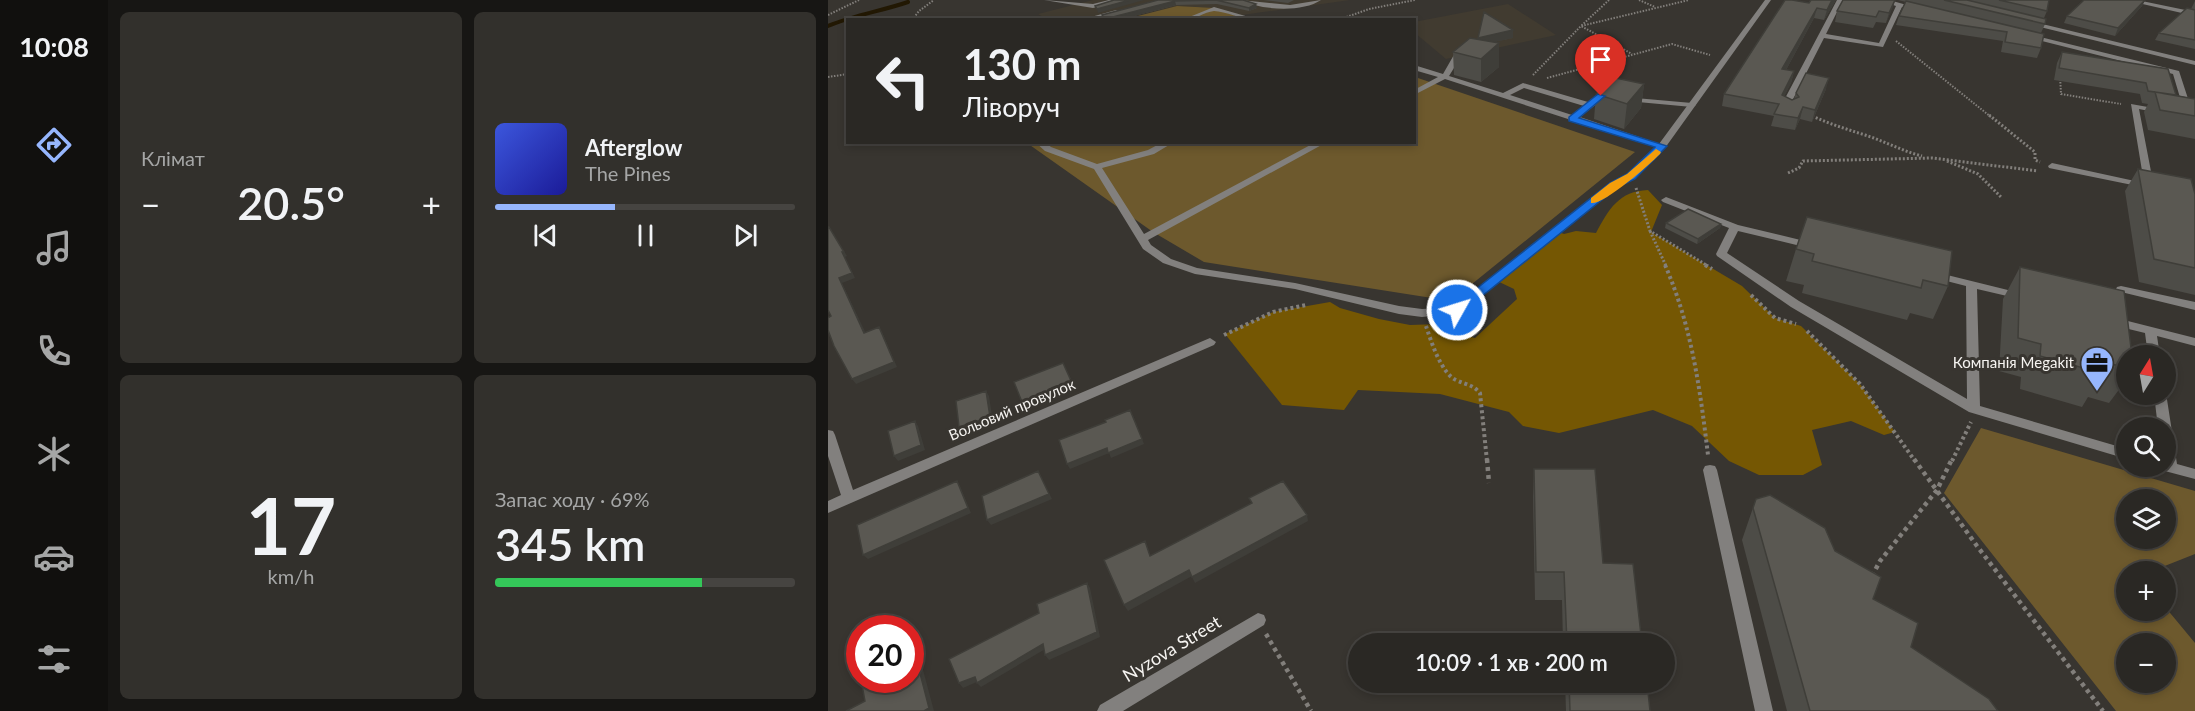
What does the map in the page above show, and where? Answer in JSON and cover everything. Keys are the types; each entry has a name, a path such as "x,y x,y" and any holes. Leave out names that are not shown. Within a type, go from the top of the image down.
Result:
{"street":[{"path":"1047,0 1093,6 1117,0"},
{"path":"1243,0 1279,7 1294,3 1310,4 1318,0"},
{"path":"1097,167 1147,247 1167,261 1196,271 1295,286 1399,310 1422,313 1457,310 1614,185 1631,176 1662,146 1768,0"},
{"path":"1790,108 1785,106 1840,0"},
{"path":"1881,0 1922,10"},
{"path":"2128,0 2195,14"},
{"path":"1821,35 1881,46 1900,5"},
{"path":"1094,17 1127,9"},
{"path":"1190,18 1214,9 1247,18"},
{"path":"2025,22 2195,63"},
{"path":"2024,35 2176,73 2189,116 2178,114"},
{"path":"1416,92 1445,76 1458,55"},
{"path":"1416,68 1662,146"},
{"path":"1505,96 1523,85 1590,105"},
{"path":"1572,119 1601,96 1692,105"},
{"path":"2052,166 2148,187 2134,106 2167,112"},
{"path":"1042,144 1048,149 1097,167 1151,152 1166,144"},
{"path":"1143,240 1319,144"},
{"path":"1666,200 1735,227 1825,249"},
{"path":"1735,227 1721,254 1795,304 1974,409 2116,451"},
{"path":"1926,273 2032,299"},
{"path":"1974,409 1978,286"},
{"path":"2121,289 2195,306"},
{"path":"2095,316 2195,342"},
{"path":"2150,331 2152,345"},
{"name":"Вольовий провулок","path":"828,507 1210,342"},
{"path":"828,435 849,499"},
{"path":"2176,469 2195,474"},
{"path":"1710,470 1764,711"},
{"name":"Nyzova Street","path":"1106,711 1258,620"}],"path":[{"path":"828,15 859,0"},
{"path":"914,18 934,0"},
{"path":"1344,18 1369,9 1415,0"},
{"path":"1523,85 1609,0"},
{"path":"1640,0 1656,8"},
{"path":"1581,26 1689,0"},
{"path":"1890,24 1897,29 1896,42 2035,152 2036,160 2052,166"},
{"path":"1581,26 1632,55"},
{"path":"1523,85 1672,44 1717,57"},
{"path":"2058,44 2061,94 2134,106"},
{"path":"828,76 846,74"},
{"path":"1790,108 1821,118 1840,129 1866,135 1906,152 1964,166 1983,176 2002,198"},
{"path":"1788,173 1799,168 1803,161 1932,158 2036,172 2052,166"},
{"path":"1631,176 1650,231 1680,298 1698,376 1710,470"},
{"path":"1650,231 1721,274"},
{"path":"1750,294 1774,318 1801,326 1860,384 2103,711"},
{"path":"1210,342 1273,312 1311,304"},
{"path":"1422,313 1438,358 1453,379 1473,385 1480,393 1489,483"},
{"path":"1867,585 1880,561 1937,490 1971,425 1974,409"},
{"path":"1258,620 1311,711"}],"shaded area":[{"path":"1093,0 1350,0 1235,16 1215,8 1177,6 1126,18 1045,18 1038,14"},
{"path":"1508,4 1556,35 1446,59 1416,34 1416,22"},
{"path":"1177,6 1215,8 1241,18 1130,18"},
{"path":"1416,77 1635,152 1451,301 1204,262 1153,232 1028,144 1416,144"},
{"path":"1648,190 1662,205 1651,232 1742,286 1775,318 1801,326 1860,384 1895,432 1884,435 1851,421 1812,430 1822,465 1803,475 1759,475 1729,461 1692,426 1653,410 1559,433 1523,426 1509,412 1440,394 1358,390 1344,410 1282,405 1225,334 1273,312 1330,302 1340,308 1379,319 1410,325 1440,324 1451,332 1475,338 1517,299 1514,289 1495,280 1556,231 1564,234 1576,231 1596,233 1611,209 1622,198 1638,191"},
{"path":"1981,428 2116,468 2116,477 2147,477 2195,491 2195,554 2176,562 2116,561 2116,621 2176,620 2195,643 2195,711 2116,711 1944,493"}],"building":[{"path":"1114,0 1130,0 1097,9 1095,6"},
{"path":"1158,0 1216,0 1175,1 1109,18 1104,18 1102,15"},
{"path":"1216,0 1243,0 1256,4 1249,8"},
{"path":"1785,0 1809,3 1811,0 1832,0 1827,10 1817,8 1782,69 1794,71 1782,95 1792,100 1799,97 1796,93 1806,73 1829,78 1815,110 1803,107 1798,118 1774,114 1779,104 1724,94"},
{"path":"1843,0 1895,0 1889,13 1879,11 1876,17 1837,11"},
{"path":"1944,0 1967,0 2046,19 2045,24"},
{"path":"1999,0 2049,0 2047,11"},
{"path":"2084,0 2145,0 2118,28 2067,16"},
{"path":"1906,1 2044,34 2041,48 2005,42 2007,32 1899,16"},
{"path":"2187,8 2195,10 2195,40 2159,33"},
{"path":"1484,12 1513,30 1478,38"},
{"path":"1470,38 1499,43 1481,59 1453,52"},
{"path":"2062,52 2168,69 2176,95 2148,91 2146,83 2059,68"},
{"path":"1611,77 1644,84 1627,104 1596,94"},
{"path":"2155,92 2195,99 2195,116 2160,110"},
{"path":"2138,169 2191,179 2195,194 2195,268 2154,259"},
{"path":"1688,209 1721,224 1698,239 1666,223"},
{"path":"1807,217 1952,251 1948,286 1923,280 1921,288 1812,261 1814,254 1796,249"},
{"path":"828,227 844,252 842,252 852,273 839,278 864,333 879,327 894,362 852,379 828,330 828,318 831,316 828,310"},
{"path":"2020,267 2124,291 2131,345 2116,345 2116,365 2104,362 2105,374 2040,356 2041,344 2018,338"},
{"path":"1063,363 1072,383 1022,402 1014,382"},
{"path":"986,391 990,417 959,427 956,401"},
{"path":"1130,410 1142,439 1108,453 1107,448 1067,464 1059,440"},
{"path":"915,421 921,445 894,456 888,431"},
{"path":"1534,469 1595,469 1603,563 1633,564 1641,633 1567,633 1564,572 1536,572"},
{"path":"1038,471 1049,494 987,520 982,496"},
{"path":"957,481 968,508 863,555 857,525"},
{"path":"1283,481 1307,515 1192,577 1189,570 1124,605 1104,560 1145,541 1150,556 1252,503 1249,498"},
{"path":"1770,495 1825,528 1835,551 1881,577 1873,599 1918,623 1911,647 1989,699 1998,711 1810,711 1753,508 1756,499"},
{"path":"1087,583 1097,632 1045,655 1043,644 977,683 975,677 959,683 949,659 1039,613 1037,604"},
{"path":"924,689 929,708 924,711 846,711 865,701 863,693 924,693"},
{"path":"1569,693 1648,693 1650,711 1570,711"}],"waterway":[{"path":"852,18 908,2"},
{"path":"828,26 846,20"}],"slow traffic":[{"path":"1595,201 1614,185 1631,176 1656,152"}],"place":[{"name":"Компанія Megakit","path":"2097,392"}],"route":[{"path":"1457,310 1614,185 1631,176 1662,146 1572,119 1601,96"}]}
